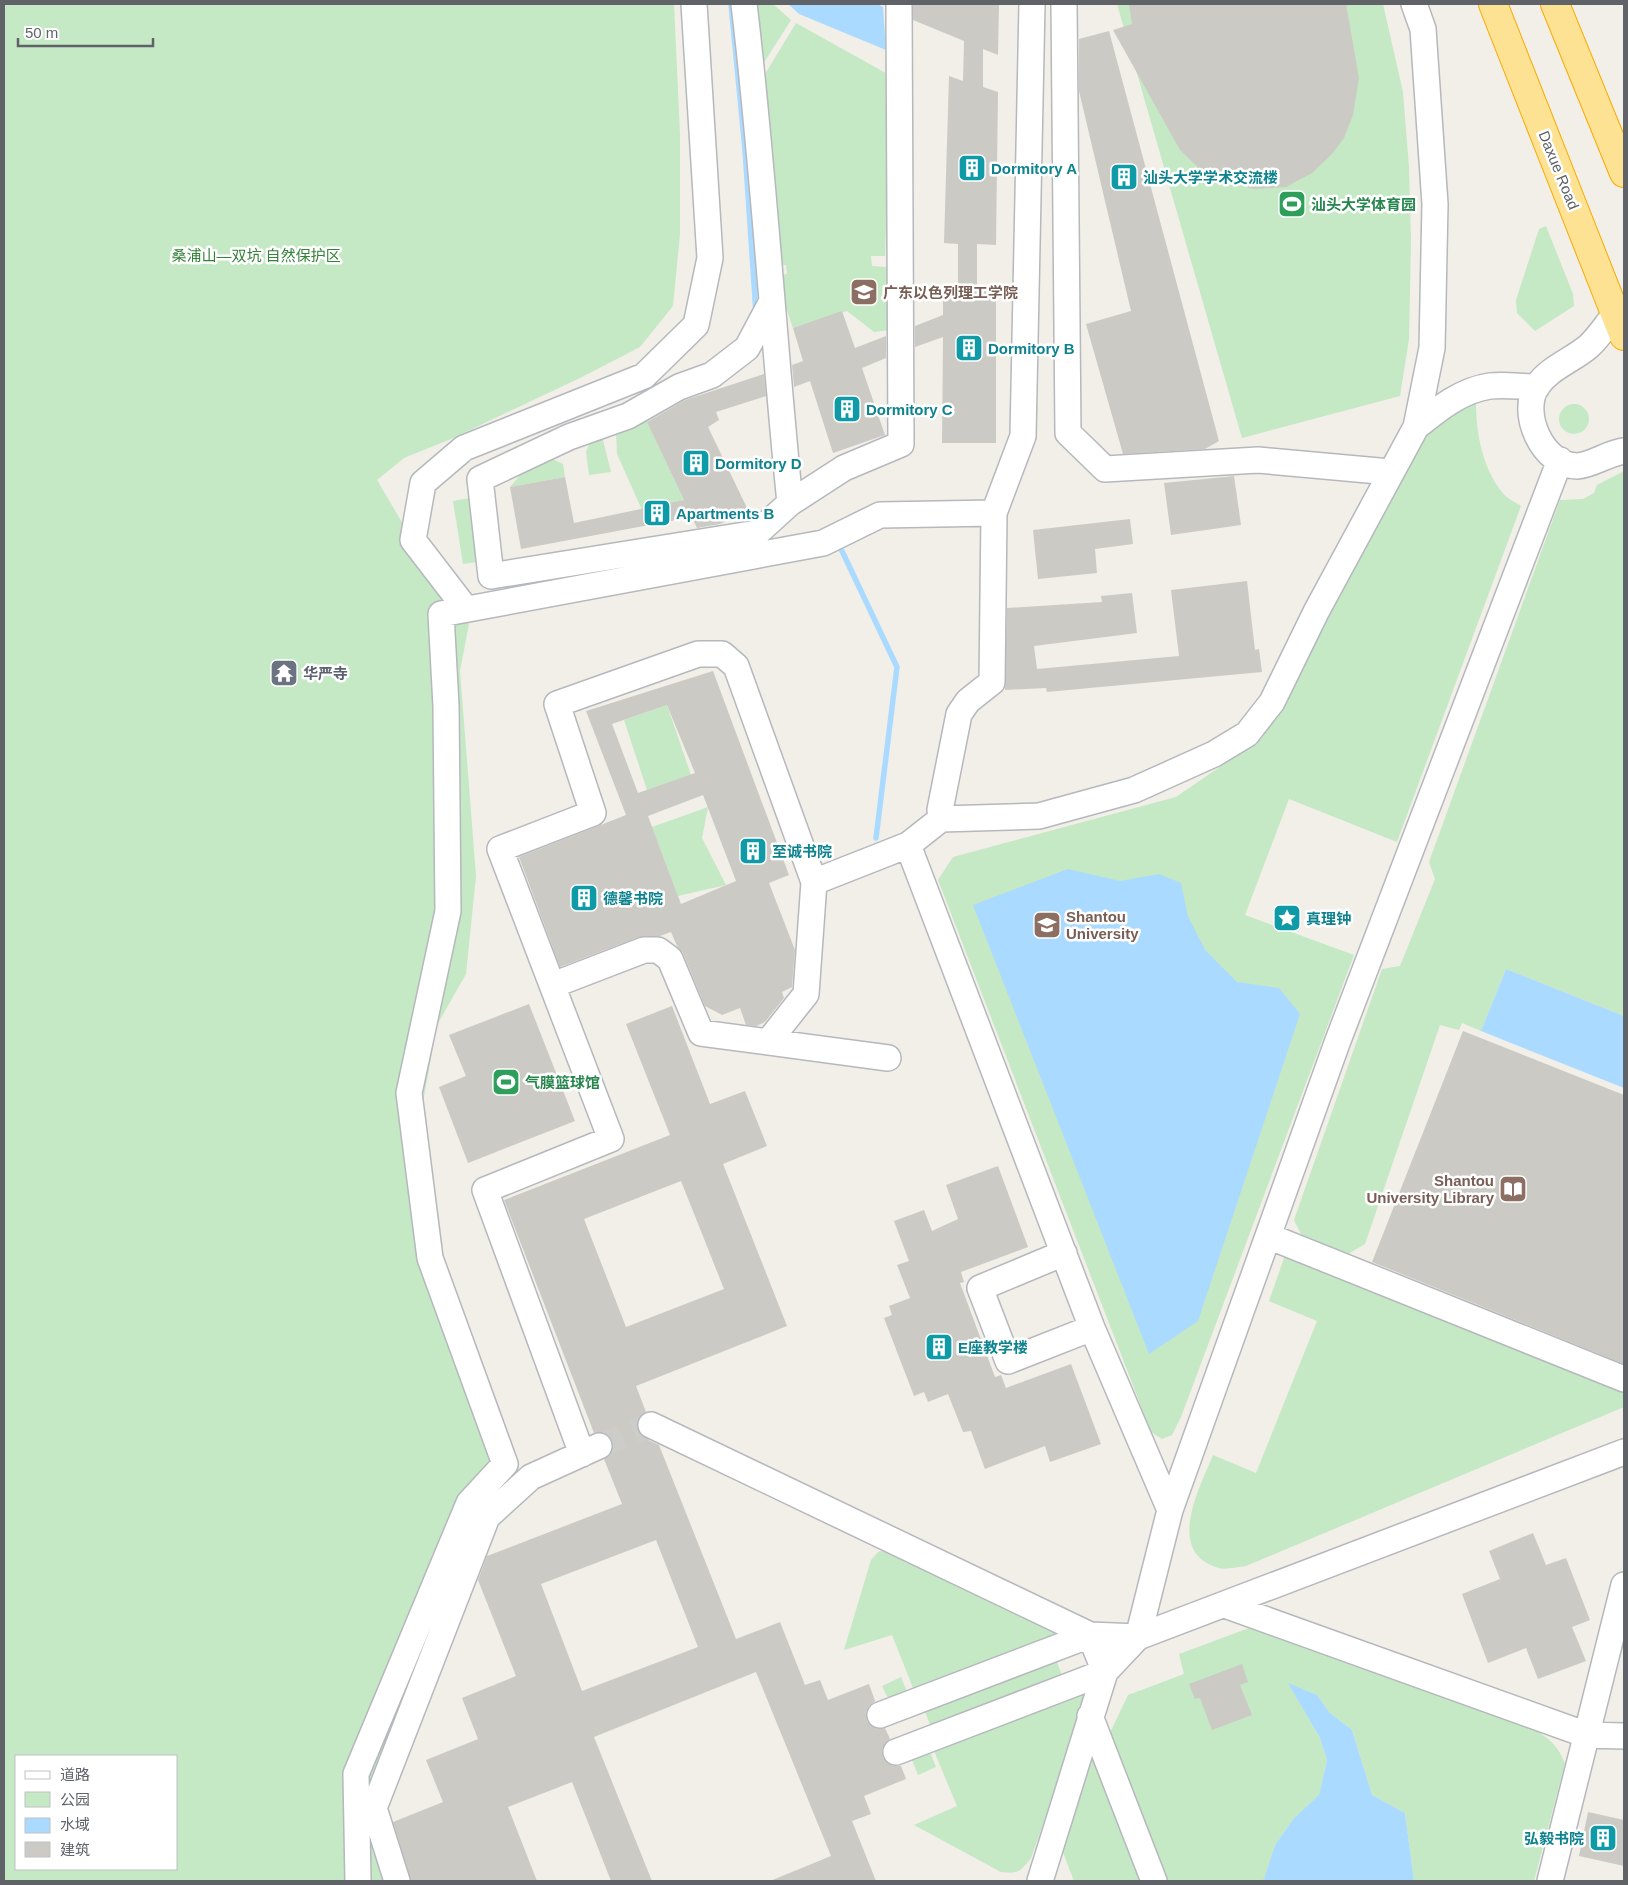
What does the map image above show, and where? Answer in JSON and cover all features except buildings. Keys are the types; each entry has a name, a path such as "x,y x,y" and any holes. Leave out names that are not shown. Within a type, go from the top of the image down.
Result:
{"highway":[{"name":"Daxue Road","path":"1493,4 1620,325"},
{"path":"1555,4 1624,173"}],"street":[{"path":"466,609 413,540 423,483 464,448 644,376 696,325 710,258 694,4"},
{"path":"744,4 754,86 775,354 790,503"},
{"path":"940,819 940,810 959,714 968,701 992,682 994,513 1023,436 1032,4"},
{"path":"1064,4 1068,433 1106,469 1258,460 1390,472"},
{"path":"814,882 908,845 940,819 1039,816 1134,790 1214,754 1247,734 1272,702 1316,612 1416,427 1432,348 1435,204 1423,29 1414,4"},
{"path":"772,301 747,348 712,375 679,386 628,416 569,437 480,479 492,576 757,532 790,503 844,468 901,444 899,6"},
{"path":"1028,195 1066,200"},
{"path":"1620,325 1548,375 1537,387 1532,402 1534,427 1543,446 1560,460 1576,466 1624,451"},
{"path":"1416,427 1436,411 1465,393 1489,386 1537,387"},
{"path":"1040,1881 1105,1672 1138,1637 1170,1510 1336,1043 1560,460"},
{"path":"358,1881 356,1774 469,1503 504,1464 430,1258 409,1094 448,911 446,706 441,614 823,543 880,514 994,513"},
{"path":"397,1881 374,1808 487,1517 531,1477 591,1450 485,1190 611,1139 500,849 593,813 557,704 698,654 722,654 736,666 814,882 806,994 768,1042"},
{"path":"908,845 1092,1328 1170,1510"},
{"path":"552,986 644,950 658,950 670,959 700,1032 888,1058"},
{"path":"1268,1236 1624,1379"},
{"path":"1064,1253 980,1288 1008,1361 1092,1328"},
{"path":"651,1425 1090,1635 1138,1637 1624,1452"},
{"path":"1550,1881 1624,1585"},
{"path":"1225,1605 1587,1735 1624,1736"},
{"path":"1090,1635 1105,1672"},
{"path":"880,1715 1090,1635"},
{"path":"896,1752 1105,1672"},
{"path":"1090,1716 1154,1881"}],"green space":[{"name":"桑浦山—双坑 自然保护区","path":"4,4 674,4 680,134 680,234 673,306 640,347 580,378 451,439 404,458 377,480 442,590 469,624 460,671 476,876 466,974 437,1025 421,1113 434,1236 519,1468 474,1522 369,1782 368,1816 391,1881 4,1881"},
{"path":"751,4 773,4 791,20 760,69"},
{"name":"汕头大学体育园","path":"1117,4 1383,4 1403,92 1409,167 1411,241 1409,339 1400,396 1242,438"},
{"path":"796,23 891,76 885,256 871,256 872,266 886,267 890,330 874,332 847,311 793,328 775,276 787,274 786,265 773,266 759,84"},
{"path":"1546,226 1573,294 1574,306 1535,331 1517,313 1516,300 1539,229"},
{"path":"1467,401 1476,404 1479,439 1485,462 1495,483 1508,498 1521,506 1397,842 1289,799 1245,915 1354,955 1181,1417 1172,1435 1162,1439 1151,1432 938,880 953,857 1176,797 1262,738 1434,421"},
{"path":"1574,404 1580,405 1588,413 1588,425 1580,433 1574,434 1568,433 1560,425 1559,419 1560,413 1568,405"},
{"path":"644,415 684,500 642,510 617,454 616,432"},
{"path":"601,432 611,472 589,475 586,452 593,435"},
{"path":"543,454 563,464 565,477 510,487 534,458"},
{"path":"1624,471 1624,1016 1506,969 1481,1031 1462,1023 1459,1030 1440,1025 1365,1244 1348,1254 1301,1234 1294,1220 1382,969 1400,966 1435,879 1429,862 1560,500 1583,499 1594,493 1597,485"},
{"path":"481,496 491,560 463,564 453,501"},
{"path":"667,705 691,775 647,790 624,720"},
{"path":"708,807 702,838 726,885 678,896 652,827"},
{"path":"1285,1255 1624,1387 1624,1407 1246,1566 1229,1569 1219,1568 1202,1560 1193,1549 1190,1534 1190,1518 1201,1484 1213,1455 1256,1473 1317,1321 1269,1301"},
{"path":"889,1549 1061,1632 1054,1641 915,1693 892,1635 844,1650 871,1560 878,1552"},
{"path":"1249,1628 1535,1730 1550,1740 1557,1748 1565,1764 1534,1881 1414,1881 1405,1813 1372,1795 1352,1730 1330,1713 1317,1695 1289,1684 1320,1738 1327,1760 1319,1795 1294,1818 1275,1845 1264,1880 1165,1881 1108,1737 1128,1695 1184,1674 1179,1654"},
{"path":"1055,1657 1063,1678 932,1730 924,1709"},
{"path":"901,1677 907,1692 889,1700 882,1686"},
{"path":"1078,1693 1088,1693 1087,1702 1031,1858 1021,1869 1011,1873 1001,1872 914,1825 957,1806 934,1751"},
{"path":"930,1752 936,1767 918,1775 912,1760"},
{"path":"1094,1757 1148,1881 1074,1881 1059,1842 1088,1762"}],"water":[{"path":"788,4 877,4 883,7 886,50 799,14"},
{"path":"1068,869 1120,881 1159,874 1181,883 1188,916 1205,950 1237,982 1279,988 1300,1014 1198,1321 1149,1354 973,905"},
{"path":"1506,969 1624,1016 1624,1088 1481,1031"},
{"path":"1288,1683 1317,1695 1330,1713 1352,1730 1372,1795 1405,1813 1414,1881 1261,1881 1264,1879 1275,1845 1294,1818 1319,1795 1327,1760 1320,1738"}],"waterway":[{"path":"731,4 745,150 756,313"},
{"path":"842,551 897,667 876,838"}],"tunnel":[{"path":"599,1446 651,1425"}],"place":[{"name":"Dormitory A","path":"972,168"},
{"name":"汕头大学学术交流楼","path":"1124,177"},
{"name":"汕头大学体育园","path":"1292,204"},
{"name":"广东以色列理工学院","path":"864,292"},
{"name":"Dormitory B","path":"969,348"},
{"name":"Dormitory C","path":"847,409"},
{"name":"Dormitory D","path":"696,463"},
{"name":"Apartments B","path":"657,513"},
{"name":"华严寺","path":"284,673"},
{"name":"至诚书院","path":"753,851"},
{"name":"德馨书院","path":"584,898"},
{"name":"真理钟","path":"1287,918"},
{"name":"Shantou University","path":"1047,925"},
{"name":"气膜篮球馆","path":"506,1082"},
{"name":"Shantou University Library","path":"1513,1189"},
{"name":"E座教学楼","path":"939,1347"},
{"name":"弘毅书院","path":"1603,1838"}]}
